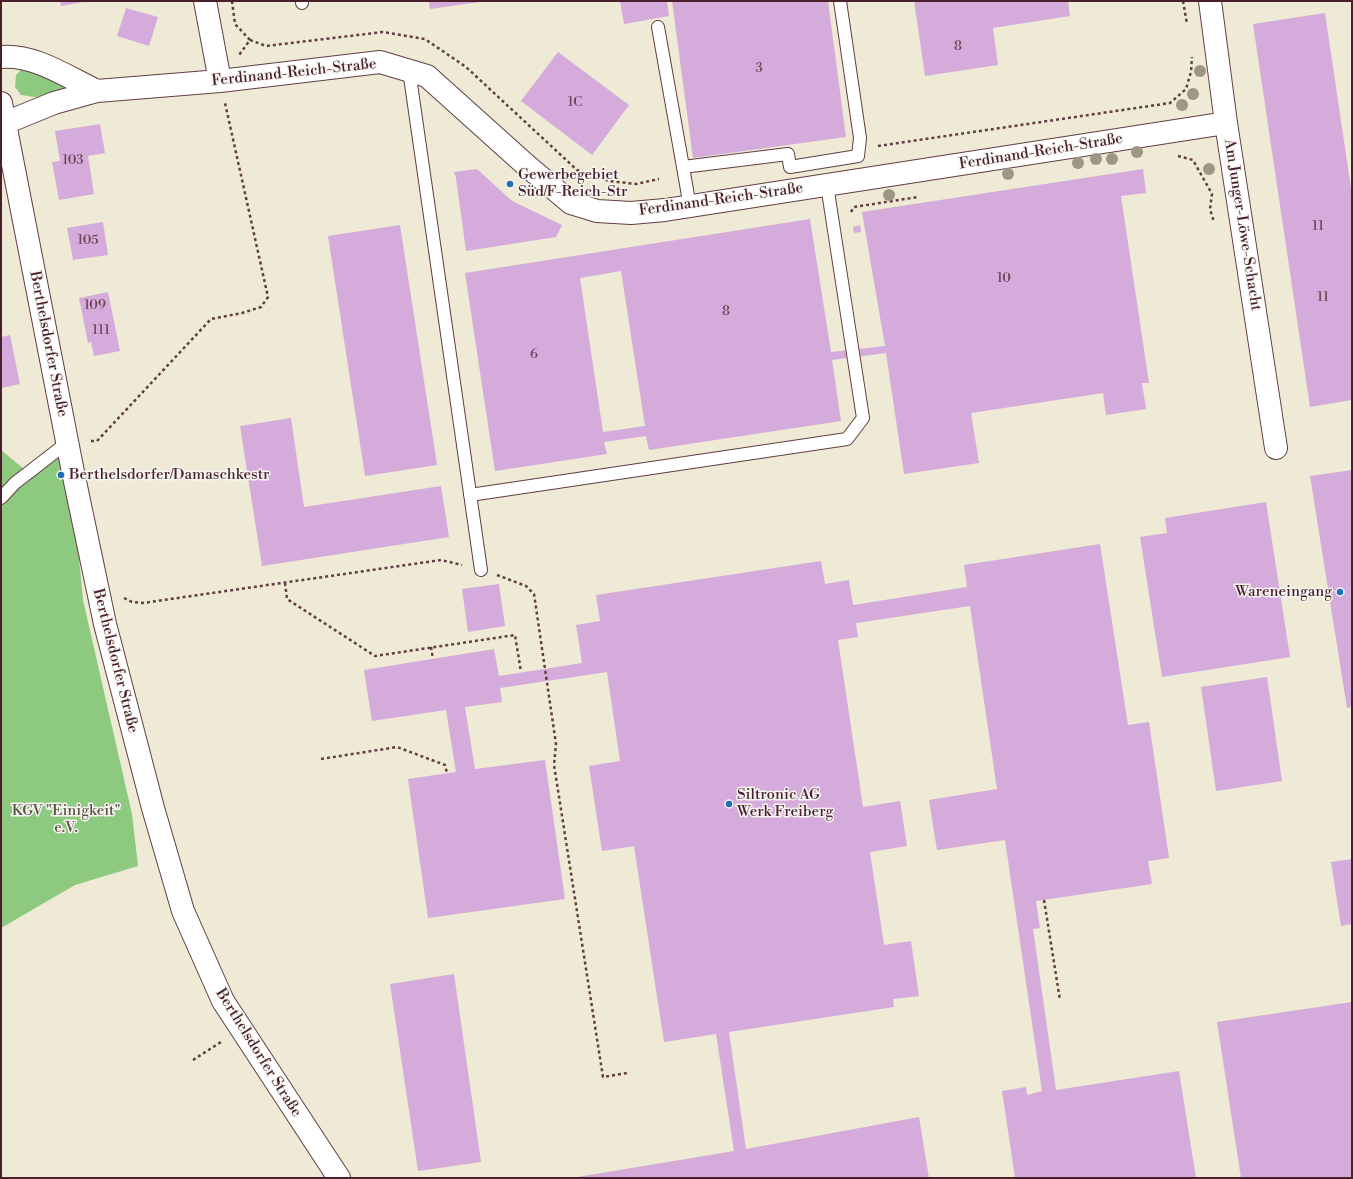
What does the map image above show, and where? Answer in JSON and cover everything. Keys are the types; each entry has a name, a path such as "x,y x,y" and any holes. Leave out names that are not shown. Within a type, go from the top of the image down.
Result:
{"street":[{"path":"205,1 220,81"},
{"name":"Am Junger-Löwe-Schacht","path":"1210,1 1226,123 1276,448"},
{"path":"1,57 14,56 36,62 97,91"},
{"name":"Ferdinand-Reich-Straße","path":"3,113 54,103 97,91 220,81 380,62 427,76 551,187 571,203 597,211 631,213 690,207 1226,123"},
{"name":"Berthelsdorfer Straße","path":"3,113 105,624 183,912 223,1001 241,1031 339,1178"}],"lane":[{"path":"683,167 788,154 790,167 858,156 860,138 840,1"},
{"path":"658,27 690,207"},
{"path":"408,70 481,570"},
{"path":"470,495 847,439 863,418 827,185"},
{"path":"1,498 15,483 68,442"}],"path":[{"path":"1184,1 1188,31"},
{"path":"858,156 880,145 1170,102 1186,89 1191,72 1192,54"},
{"path":"91,449 89,441 97,441 211,319 242,313 261,307 268,297 220,81"},
{"path":"1171,155 1184,156 1193,160 1212,194 1210,209 1214,222"},
{"path":"834,230 847,228 848,216 854,207 921,196"},
{"path":"121,593 124,598 132,602 143,603 441,560 481,570 526,586 534,594 556,744 554,765 603,1077 627,1073"},
{"path":"285,583 288,599 375,656 515,635 521,672"},
{"path":"431,647 433,659"},
{"path":"321,759 397,747 445,765 447,773"},
{"path":"1044,900 1060,1000"},
{"path":"193,1060 241,1031"}],"green space":[{"path":"21,70 48,76 81,90 35,97 21,95 15,87 16,75"},
{"name":"KGV \"Einigkeit\" e.V.","path":"68,442 83,600 132,814 138,866 75,885 1,928 1,450 24,469"}],"building":[{"path":"60,1 83,1 83,2 61,6"},
{"path":"429,1 479,1 480,2 430,9"},
{"path":"620,1 667,1 669,16 624,24"},
{"path":"672,1 828,1 846,137 693,158"},
{"path":"914,1 1068,1 1070,16 993,28 998,65 925,76"},
{"path":"126,8 158,17 149,46 117,36"},
{"path":"1325,13 1352,195 1352,400 1310,407 1253,24"},
{"path":"558,52 629,105 592,155 521,101"},
{"path":"100,124 105,153 88,156 94,194 59,200 52,162 60,161 55,131"},
{"path":"477,169 512,201 562,225 556,237 466,251 454,172"},
{"path":"1143,169 1146,193 1121,196 1149,383 1142,383 1146,409 1106,415 1103,393 971,413 979,463 904,474 886,353 832,360 841,421 649,450 646,436 604,442 607,454 495,471 465,273 810,219 831,352 885,346 862,212","holes":["621,271 645,426 603,432 580,278"]},
{"path":"103,222 108,255 73,260 67,228"},
{"path":"400,225 437,465 365,476 328,236"},
{"path":"860,225 861,232 854,233 853,227"},
{"path":"108,292 120,351 94,356 91,342 88,343 79,298"},
{"path":"10,335 20,384 1,388 1,337"},
{"path":"291,418 304,507 441,486 449,537 262,566 240,426"},
{"name":"Wareneingang","path":"1352,470 1352,707 1347,708 1310,476"},
{"path":"1266,502 1290,657 1162,677 1140,537 1167,533 1165,518"},
{"path":"1100,544 1128,725 1149,722 1169,858 1148,861 1152,884 1036,901 1040,928 1033,929 1056,1090 1179,1071 1196,1178 1015,1178 1002,1091 1026,1087 1027,1095 1042,1091 1005,840 937,850 929,800 997,789 970,606 856,623 858,637 838,640 863,807 900,801 907,846 870,852 884,945 911,941 919,996 893,999 894,1007 729,1032 746,1149 919,1117 929,1178 571,1178 734,1151 716,1034 664,1042 634,846 602,851 589,766 620,761 607,672 500,688 502,702 465,707 475,769 545,760 565,899 428,918 408,779 456,772 446,710 372,721 364,670 494,649 499,676 582,663 576,625 600,621 596,595 821,561 825,584 849,580 853,605 967,587 964,565"},
{"path":"499,584 505,626 468,632 462,589"},
{"path":"1267,677 1282,781 1216,791 1201,687"},
{"path":"1352,859 1352,924 1341,926 1331,862"},
{"path":"454,974 481,1162 418,1171 390,984"},
{"path":"1352,1002 1352,1178 1241,1178 1217,1022"}],"place":[{"name":"Gewerbegebiet Süd/F-Reich-Str","path":"510,184"},
{"name":"Berthelsdorfer/Damaschkestr","path":"61,475"},
{"name":"Wareneingang","path":"1340,592"},
{"name":"Siltronic AG Werk Freiberg","path":"729,804"}]}
